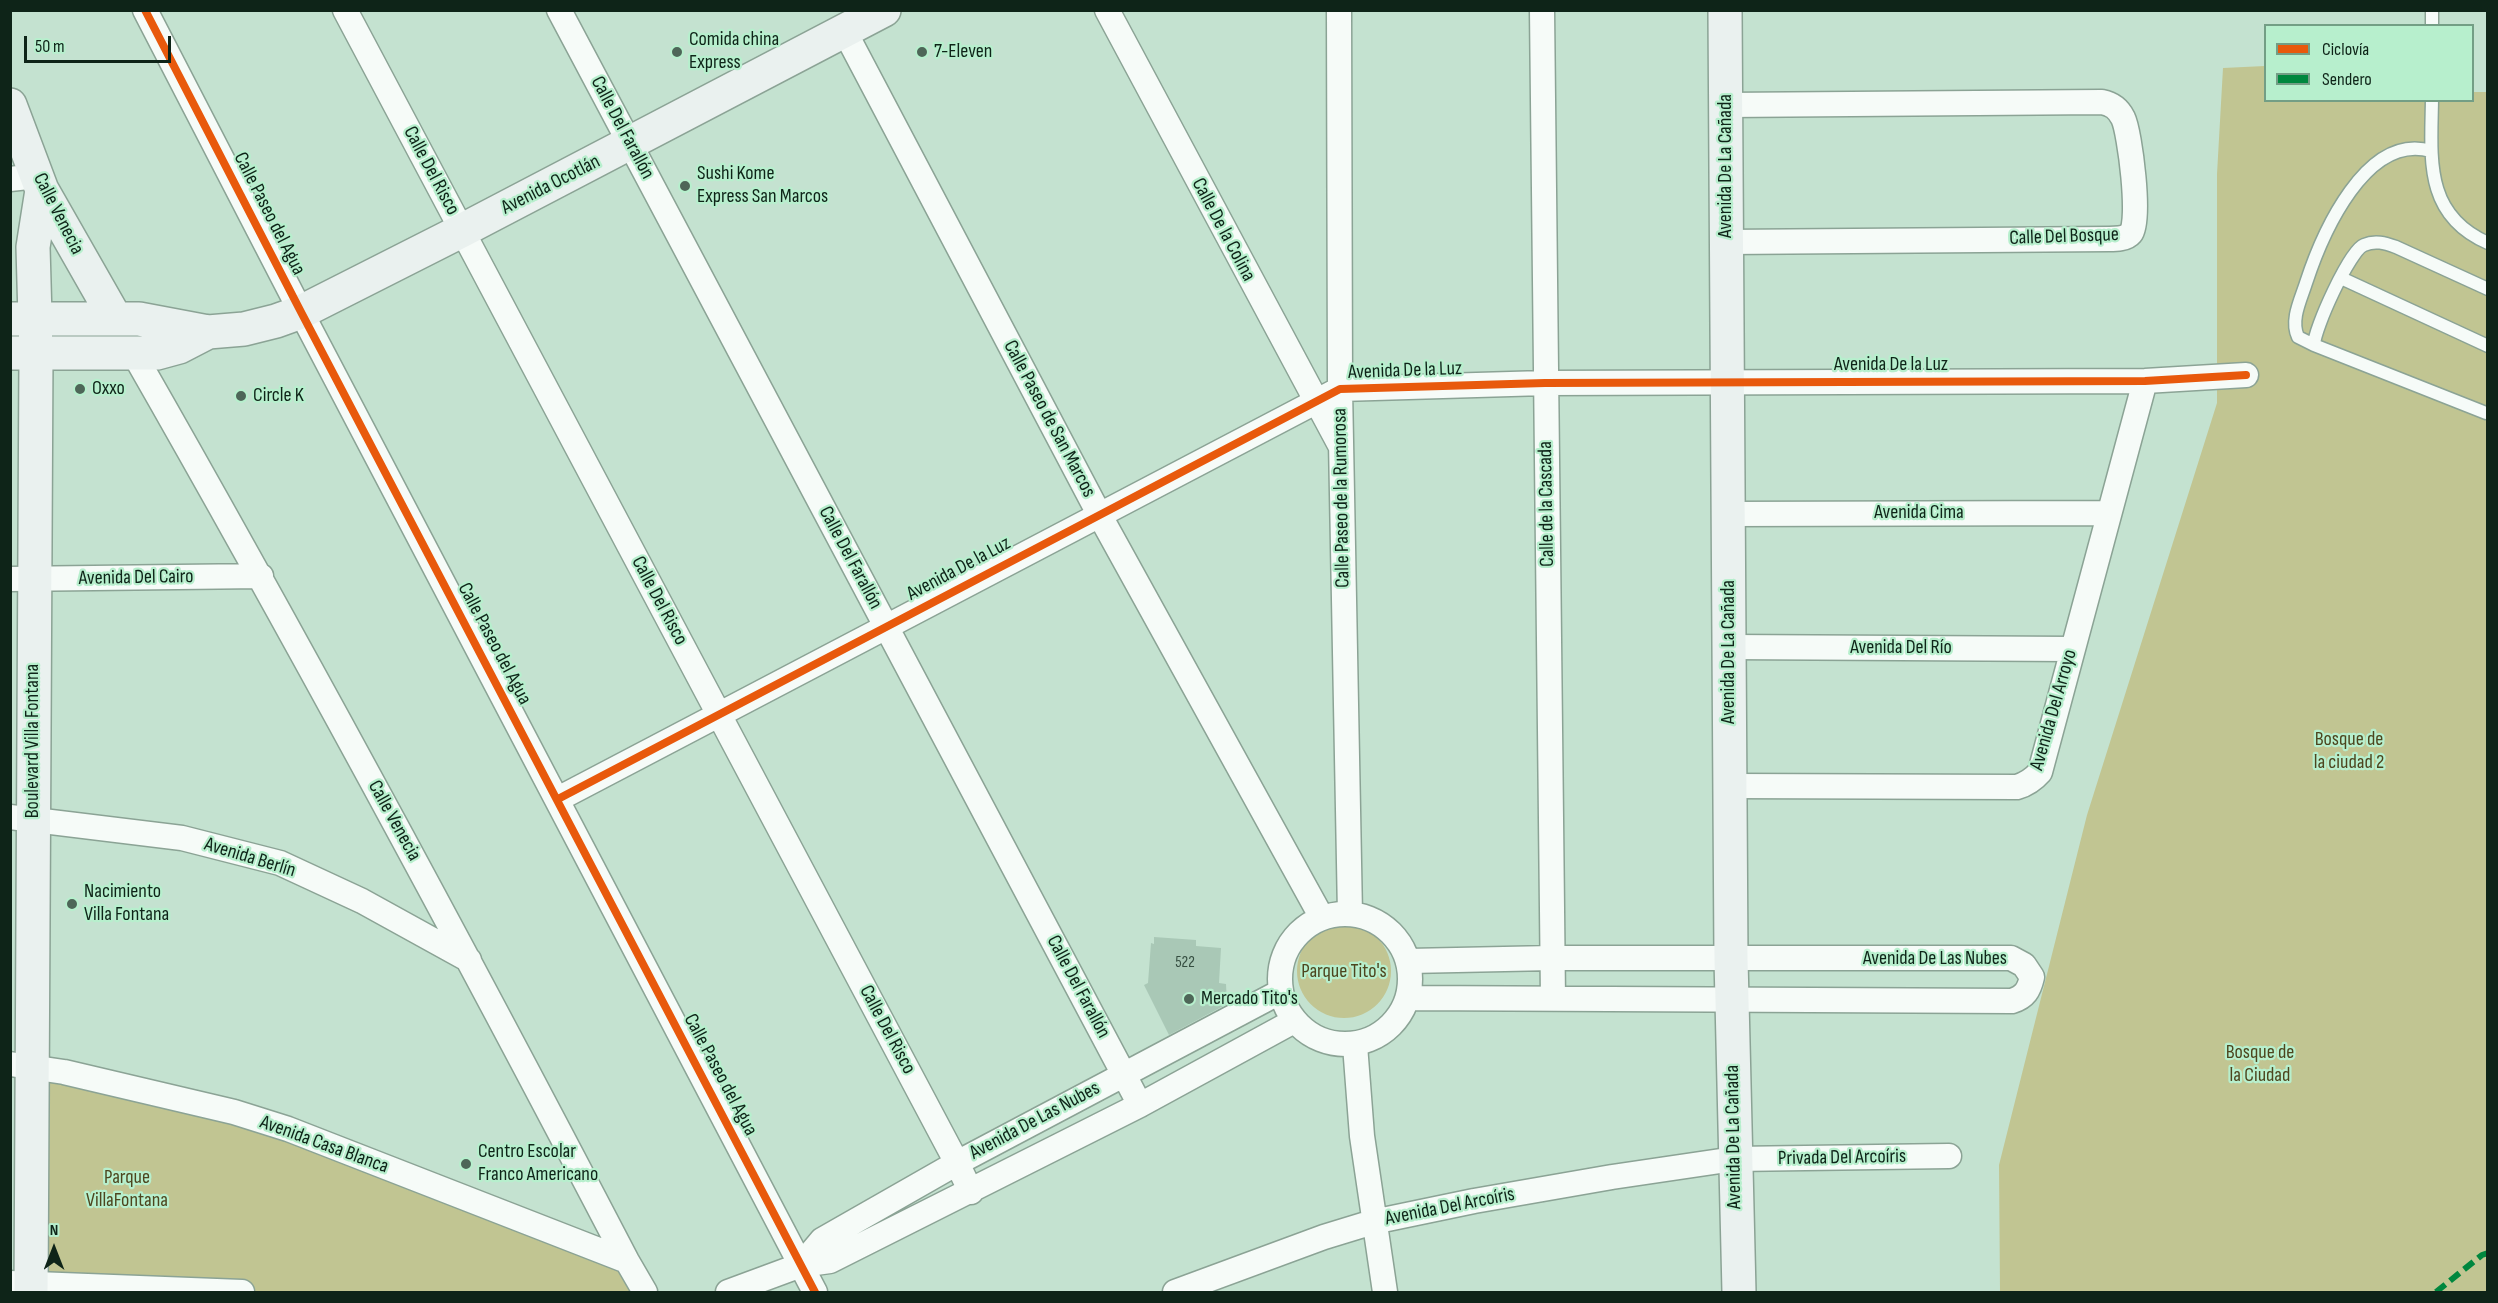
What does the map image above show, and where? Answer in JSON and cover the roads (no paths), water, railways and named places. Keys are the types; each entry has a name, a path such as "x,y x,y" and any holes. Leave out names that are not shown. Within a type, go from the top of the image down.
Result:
{"main road":[{"name":"Avenida Ocotlán","path":"23,319 115,318 172,324 208,332 244,329 276,321 301,312 630,143 839,21 884,10"},
{"name":"Avenida De La Cañada","path":"1725,10 1731,959 1738,1293"},
{"name":"Calle Venecia","path":"10,105 30,182 115,318"},
{"name":"Boulevard Villa Fontana","path":"24,1286 21,1064 23,319 33,247 30,182"},
{"name":"Avenida Ocotlán","path":"23,353 134,354 157,352 179,347 208,332"}],"street":[{"name":"Calle Paseo del Agua","path":"145,10 815,1293"},
{"name":"Calle Del Risco","path":"345,10 957,1163 970,1192"},
{"name":"Calle Del Farallón","path":"559,10 1140,1105"},
{"name":"Calle De la Colina","path":"1107,10 1341,449"},
{"path":"1322,10 1340,46"},
{"name":"Calle Paseo de la Rumorosa","path":"1339,10 1340,389 1350,914"},
{"name":"Calle de la Cascada","path":"1542,10 1553,998"},
{"name":"Calle Paseo de San Marcos","path":"839,21 1099,514 1322,918"},
{"name":"Calle Del Bosque","path":"1726,105 2090,102 2112,104 2122,115 2127,126 2135,209 2135,225 2131,234 2122,238 1726,242"},
{"name":"Calle Venecia","path":"134,354 261,576 470,960 645,1293"},
{"name":"Avenida De la Luz","path":"558,799 1340,389 1545,383 2145,381 2246,375"},
{"name":"Avenida Del Arroyo","path":"1731,786 2018,787 2026,785 2040,772 2145,381"},
{"name":"Avenida Cima","path":"1729,514 2109,513"},
{"name":"Avenida Del Cairo","path":"22,579 261,576"},
{"name":"Avenida Del Río","path":"1729,647 2072,649"},
{"name":"Avenida Berlín","path":"22,818 182,838 280,863 362,901 470,960"},
{"path":"1350,914 1376,921 1396,938 1409,961 1411,980 1409,998 1397,1020 1379,1036 1355,1044 1332,1044 1311,1036 1294,1021 1285,1007 1280,992 1280,969 1287,947 1302,929 1322,918 1350,914"},
{"name":"Avenida De Las Nubes","path":"1409,961 1552,958 2011,958 2018,959 2024,964 2031,977 2029,989 2021,998 2012,1001 1409,998"},
{"name":"Avenida De Las Nubes","path":"801,1265 822,1240 957,1163 1280,992"},
{"name":"Avenida De Las Nubes","path":"728,1293 801,1265 830,1261 1140,1105 1294,1021"},
{"path":"1355,1044 1362,1136 1385,1293"},
{"name":"Avenida Casa Blanca","path":"21,1064 234,1112 288,1129 520,1222 627,1261"},
{"name":"Privada Del Arcoíris","path":"1734,1159 1949,1156"},
{"name":"Avenida Del Arcoíris","path":"1175,1293 1324,1237 1413,1212 1555,1186 1734,1159"},
{"path":"24,1286 242,1293"}],"lane":[{"path":"2432,102 2432,172 2439,198 2447,213 2477,238 2487,243"},
{"path":"2431,151 2416,147 2403,149 2383,160 2356,182 2335,213 2315,255 2295,323 2298,337 2487,412"},
{"path":"2314,345 2317,327 2341,278 2364,244 2382,242 2487,289"},
{"path":"2341,278 2487,346"}],"place":[{"name":"Comida china Express","path":"677,52"},
{"name":"7-Eleven","path":"922,52"},
{"name":"Sushi Kome Express San Marcos","path":"685,186"},
{"name":"Oxxo","path":"80,389"},
{"name":"Circle K","path":"241,396"},
{"name":"Nacimiento Villa Fontana","path":"72,904"},
{"name":"Mercado Tito's","path":"1189,999"},
{"name":"Centro Escolar Franco Americano","path":"466,1164"}],"park label":[{"name":"Bosque de la ciudad 2","path":"2349,752"},
{"name":"Parque Tito's","path":"1344,972"},
{"name":"Bosque de la Ciudad","path":"2260,1064"},
{"name":"Parque VillaFontana","path":"127,1190"}]}
